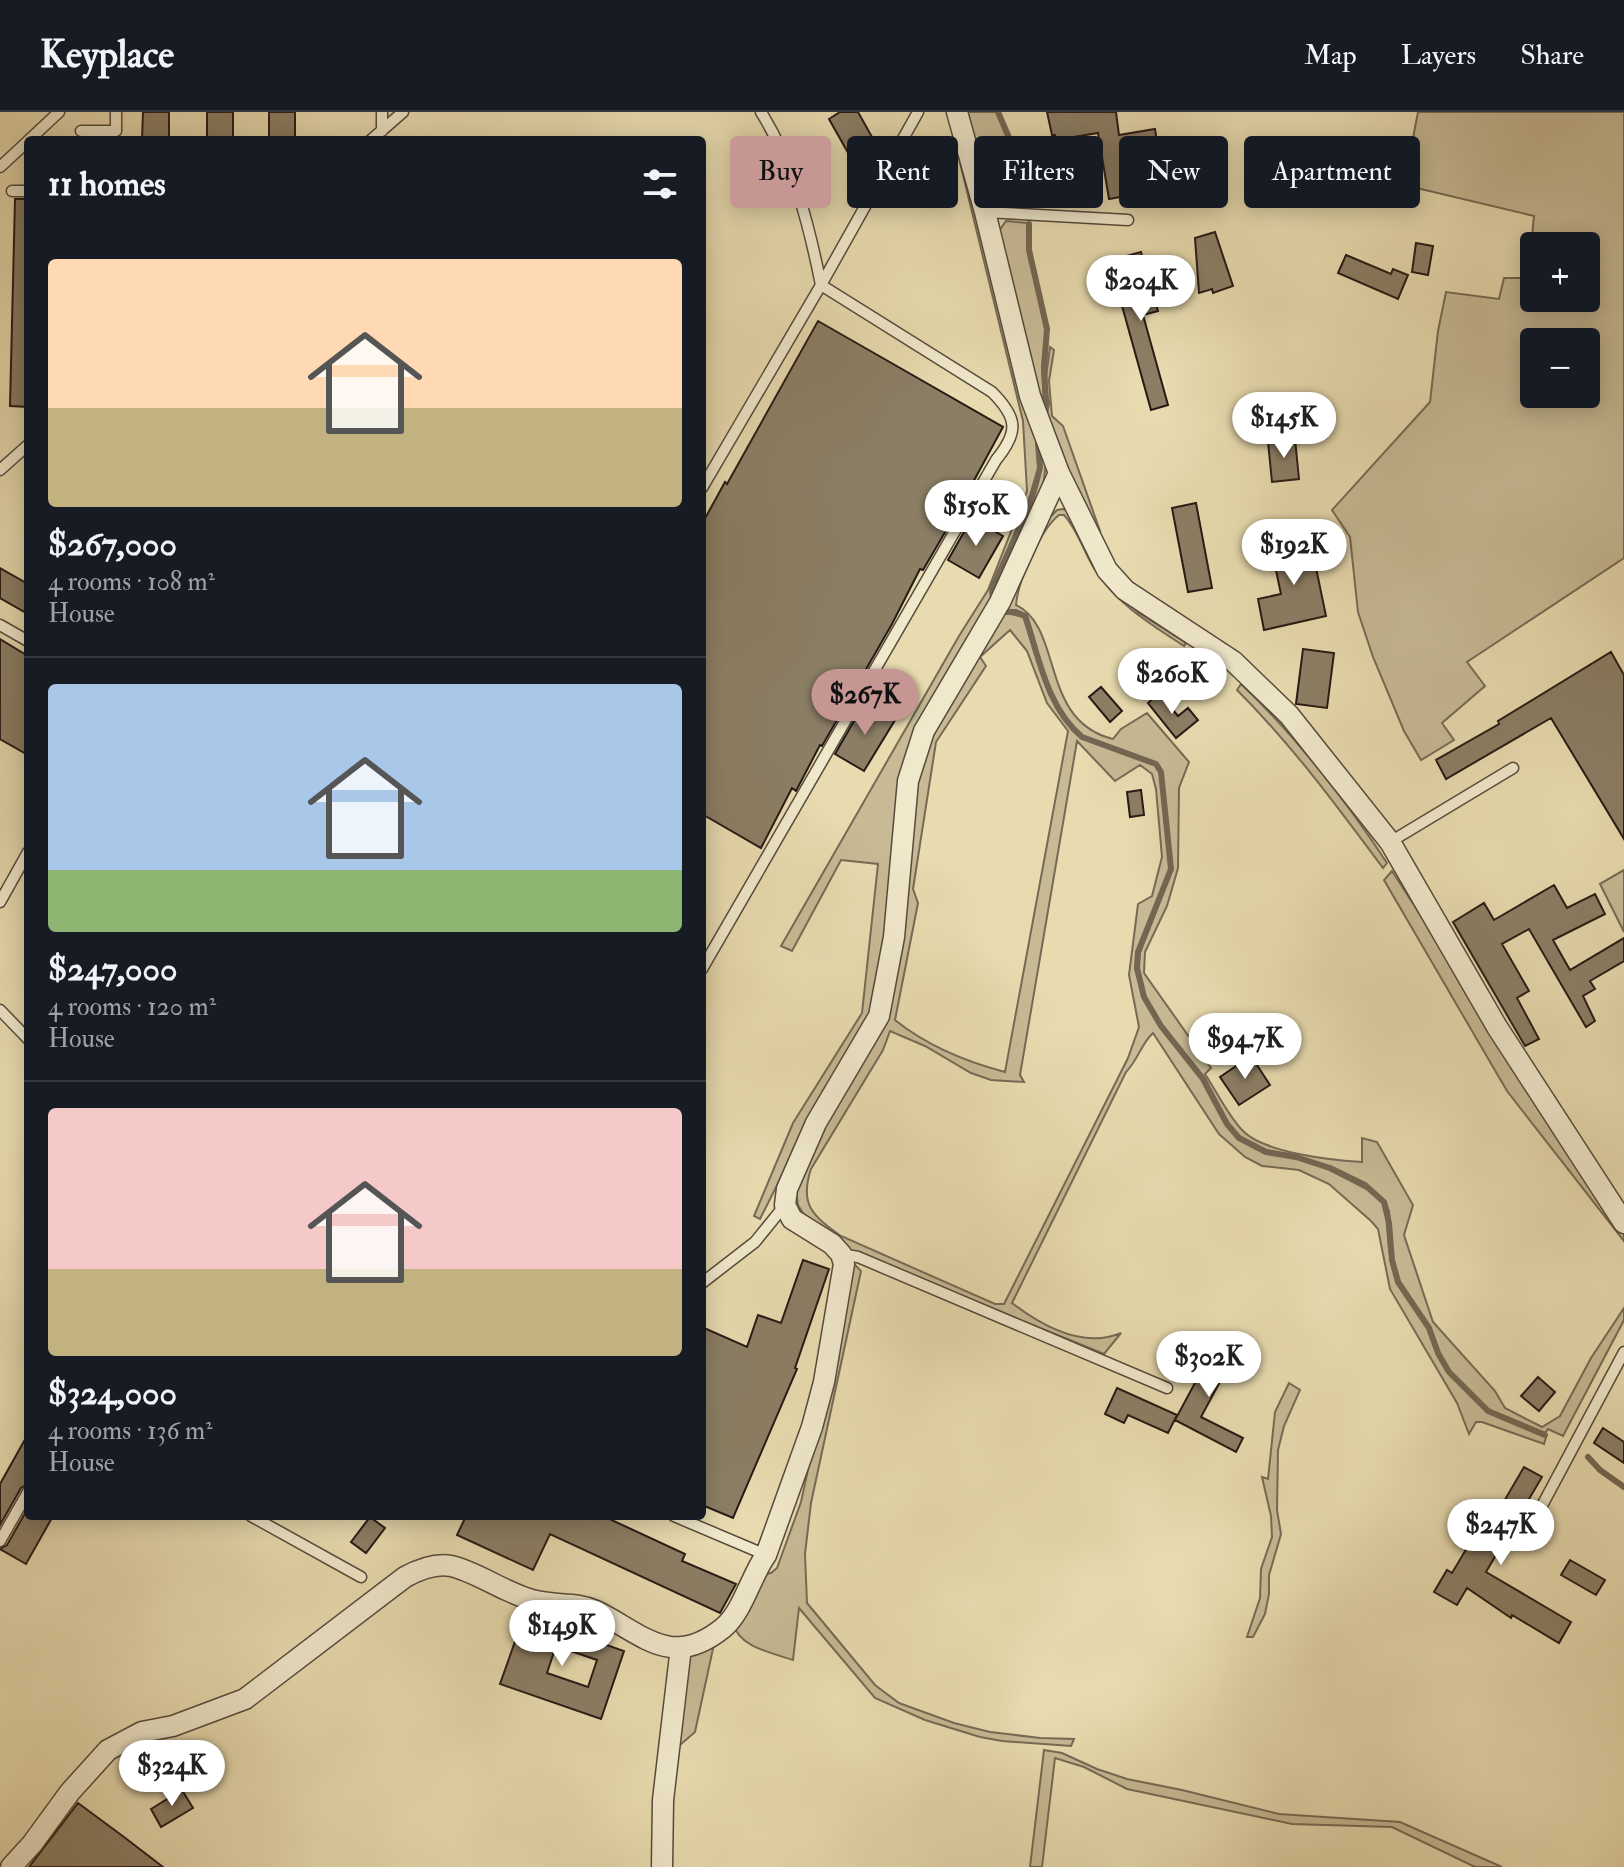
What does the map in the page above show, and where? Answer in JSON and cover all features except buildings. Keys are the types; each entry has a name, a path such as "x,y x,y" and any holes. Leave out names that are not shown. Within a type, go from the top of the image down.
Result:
{"street":[{"path":"957,112 1030,396 1059,473 1107,570 1125,590 1233,661 1289,715 1390,842 1497,1027 1624,1223"},
{"path":"11,1867 70,1792 108,1750 142,1732 173,1726 245,1699 405,1577 421,1569 451,1566 537,1602 572,1604 595,1611 660,1646 681,1647 712,1635 727,1625 766,1555 803,1456 824,1382 844,1264 841,1254 832,1244 792,1219 785,1205 787,1189 816,1123 879,1016 894,937 908,781 924,731 1000,602 1059,473"},
{"path":"662,1867 663,1800 681,1647"}],"lane":[{"path":"42,136 59,112"},
{"path":"81,131 116,131 116,112"},
{"path":"382,112 382,131"},
{"path":"376,136 403,112"},
{"path":"706,962 910,606 996,460 1008,445 1014,426 1009,409 992,392 821,285 810,230 793,175 761,112"},
{"path":"706,481 918,112"},
{"path":"0,167 24,145"},
{"path":"12,191 24,191"},
{"path":"985,212 1128,220"},
{"path":"0,470 24,449"},
{"path":"0,625 24,639"},
{"path":"1390,842 1513,768"},
{"path":"0,902 24,859"},
{"path":"0,1010 24,1035"},
{"path":"706,1280 755,1242 785,1205"},
{"path":"841,1254 858,1257 1167,1388"},
{"path":"1537,1515 1624,1352"},
{"path":"0,1541 24,1499"},
{"path":"258,1520 361,1577"},
{"path":"683,1520 766,1555"}],"shaded area":[{"path":"964,112 997,112 1006,136 974,136 974,154"},
{"path":"1418,112 1624,112 1624,558 1467,662 1485,686 1442,723 1454,740 1421,760 1404,731 1373,657 1358,612 1350,537 1332,510 1430,402 1446,292 1499,299 1504,278 1520,278 1520,312 1600,312 1600,232 1532,232 1534,216 1420,189 1420,136 1413,136"},
{"path":"958,134 974,196 974,208 977,208 1037,440 1040,467 1028,505 992,589 993,597 993,589 1021,530 1038,484 1041,469 1039,444 1046,462 1042,496 996,602 909,749 875,1012 816,1108 760,1219 754,1216 793,1123 862,1013 878,864 841,860 792,951 781,946 988,590 1027,491 1023,421 958,154 958,136 953,136"},
{"path":"1006,221 1028,223 1027,249 1047,330 1042,367 1042,417 999,231"},
{"path":"1050,347 1054,350 1049,381 1052,416 1063,426 1100,531 1091,531 1045,426 1049,403 1045,384"},
{"path":"1057,510 1068,511 1121,597 1139,613 1186,643 1184,646 1159,630 1113,593 1095,570 1064,515 1059,515 1052,522 1031,557 1016,605 1031,617 1041,633 1062,695 1073,714 1090,729 1113,739 1121,729 1147,713 1189,762 1179,788 1178,868 1167,906 1145,952 1144,973 1211,1068 1205,1074 1228,1111 1253,1139 1299,1154 1362,1162 1362,1138 1377,1142 1413,1205 1404,1235 1433,1322 1495,1391 1505,1408 1542,1427 1560,1416 1591,1358 1624,1308 1624,1320 1563,1436 1548,1429 1545,1433 1489,1410 1450,1371 1430,1328 1400,1282 1393,1260 1389,1211 1385,1201 1366,1184 1331,1167 1266,1150 1239,1137 1228,1124 1205,1078 1162,1025 1145,996 1138,968 1140,953 1172,869 1162,771 1157,763 1083,736 1071,724 1053,696 1027,615 1006,610 1047,520"},
{"path":"1006,613 1024,617 1052,697 1069,726 1081,738 1156,765 1160,772 1170,869 1137,952 1135,968 1143,997 1160,1027 1202,1080 1226,1125 1238,1139 1266,1153 1296,1158 1330,1170 1374,1193 1386,1212 1389,1250 1397,1283 1428,1329 1448,1372 1487,1412 1546,1437 1544,1444 1482,1422 1476,1422 1469,1434 1457,1403 1390,1289 1378,1229 1329,1184 1299,1170 1262,1166 1245,1157 1219,1134 1153,1033 1126,1072 1012,1303 1036,1320 1078,1337 1107,1337 1121,1333 1104,1354 842,1247 804,1215 798,1205 796,1190 809,1153 863,1060 915,783 931,738","holes":["1010,630 1027,651 1047,703 1068,731 1005,1072 947,1052 895,1020 918,903 913,889 936,742 986,666 980,657","1077,741 1115,781 1140,765 1152,774 1156,789 1162,857 1152,896 1138,904 1129,975 1139,1027 1128,1058 1004,1304 995,1304 841,1236 816,1216 811,1208 808,1181 811,1169 883,1050 890,1031 925,1046 971,1073 991,1080 1024,1082 1020,1075"]},
{"path":"1241,684 1300,746 1337,793 1387,863 1383,868 1295,754 1237,690"},
{"path":"1624,870 1624,932 1600,884"},
{"path":"1392,871 1624,1231 1624,1241 1507,1091 1384,880"},
{"path":"853,1263 861,1271 811,1503 805,1554 807,1603 875,1685 899,1703 990,1732 1074,1739 1071,1746 980,1737 925,1720 875,1698 799,1608 793,1660 749,1644 737,1632 734,1624 757,1576 771,1573 777,1568 801,1502"},
{"path":"1289,1383 1300,1390 1284,1426 1278,1450 1277,1510 1281,1534 1269,1575 1265,1614 1253,1637 1247,1637 1260,1598 1261,1569 1272,1537 1271,1516 1262,1477 1268,1479 1275,1412"},
{"path":"714,1644 695,1732 672,1752 689,1652"},
{"path":"1044,1750 1062,1753 1127,1779 1279,1814 1400,1822 1502,1867 1475,1867 1392,1827 1292,1824 1127,1789 1084,1767 1055,1758 1042,1867 1030,1867"}],"waterway":[{"path":"998,112 1008,136"},
{"path":"1029,224 1029,250 1047,329 1044,414"},
{"path":"993,602 992,589 1029,506 1040,468 1038,444"},
{"path":"1006,612 1025,616 1052,697 1070,725 1082,737 1156,764 1161,772 1171,869 1138,952 1137,968 1144,997 1161,1026 1203,1079 1227,1124 1239,1138 1266,1152 1296,1157 1330,1168 1365,1185 1384,1202 1398,1282 1429,1328 1449,1372 1488,1411 1545,1435"},
{"path":"1588,1457 1624,1487"}]}
